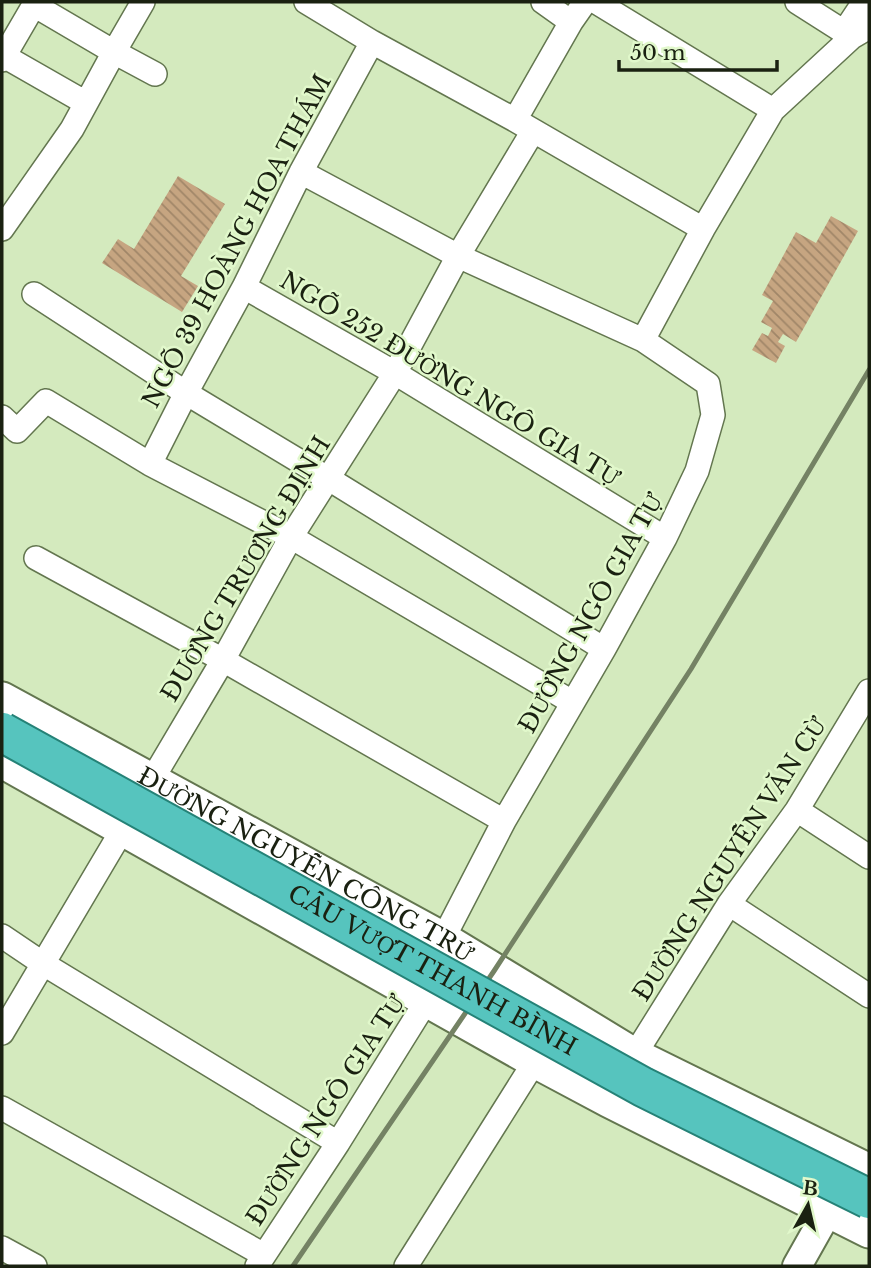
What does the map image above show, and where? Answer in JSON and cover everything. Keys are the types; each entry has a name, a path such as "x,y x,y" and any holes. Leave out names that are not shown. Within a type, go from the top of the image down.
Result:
{"highway":[{"name":"CẦU VƯỢT THANH BÌNH","path":"2,732 643,1087 869,1199"}],"main road":[{"name":"ĐƯỜNG NGUYỄN CÔNG TRỨ","path":"2,699 443,939 634,1055 869,1171"},
{"path":"2,761 535,1061 869,1231"}],"street":[{"path":"2,229 72,129 143,2"},
{"path":"543,2 571,22"},
{"name":"ĐUỜNG TRƯƠNG ĐỊNH","path":"2,1033 223,660 291,537 395,373 524,125 571,22 585,2"},
{"path":"596,2 773,110"},
{"path":"797,2 855,32"},
{"path":"643,341 703,229 773,110 855,32 864,2"},
{"path":"310,3 372,42 524,125 703,229"},
{"path":"86,103 3,57 34,5 155,74"},
{"name":"NGÕ 39 HOÀNG HOA THÁM","path":"150,464 244,287 301,172 372,42"},
{"name":"ĐƯỜNG NGÔ GIA TỰ","path":"260,1261 338,1143 427,1000 443,939 504,821 665,538 697,471 712,415 708,384 643,341 458,256 301,172"},
{"name":"NGÕ 252 ĐƯỜNG NGÔ GIA TỰ","path":"244,287 395,373 665,538"},
{"path":"34,294 186,393 604,649"},
{"path":"2,417 17,431 46,401 150,464 291,537 572,702"},
{"path":"36,558 223,660 504,821"},
{"name":"ĐƯỜNG NGUYỄN VĂN CỪ","path":"608,1100 729,904 797,810 866,705"},
{"path":"797,810 869,857"},
{"path":"729,904 869,996"},
{"path":"2,936 338,1143"},
{"path":"406,1266 535,1061"},
{"path":"2,1108 260,1261"},
{"path":"797,1266 828,1210"},
{"path":"2,1248 35,1266"}],"building":[{"path":"178,176 225,204 181,276 198,286 182,312 102,263 118,239 134,249"},
{"path":"831,216 858,231 796,342 783,334 778,342 785,346 776,363 752,350 762,333 768,336 772,328 761,322 773,301 762,295 796,232 816,243"}],"railway":[{"path":"293,1266 494,971 691,669 869,370"}]}
